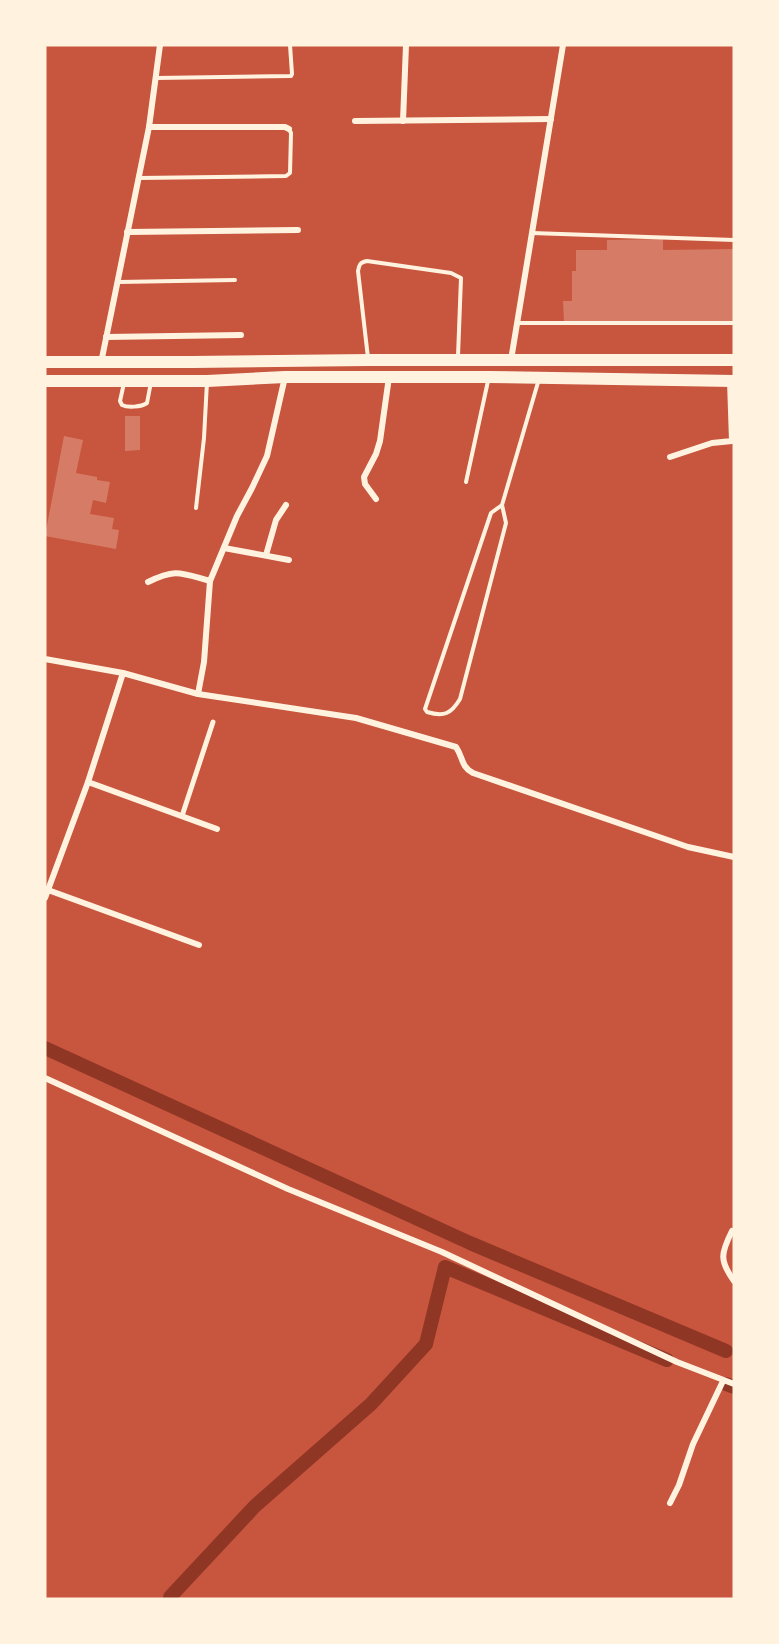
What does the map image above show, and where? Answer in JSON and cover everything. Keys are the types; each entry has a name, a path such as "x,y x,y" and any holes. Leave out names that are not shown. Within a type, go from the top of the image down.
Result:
{"main road":[{"path":"45,362 734,360"},
{"path":"192,362 205,370 207,381"},
{"path":"45,381 207,381 285,377 489,377 732,381"}],"street":[{"path":"101,363 149,127 160,45"},
{"path":"403,121 406,45"},
{"path":"512,360 563,45"},
{"path":"355,121 551,119"},
{"path":"149,127 285,127 289,129"},
{"path":"127,232 298,230"},
{"path":"106,337 242,335"},
{"path":"198,694 204,662 210,580 237,516 267,456 285,377"},
{"path":"376,499 364,480 381,441 389,378"},
{"path":"669,457 712,443 733,441 732,381"},
{"path":"266,555 276,520 286,505"},
{"path":"224,548 289,560"},
{"path":"147,582 172,573 210,580"},
{"path":"45,659 123,674 198,694 356,718 450,745 458,750 465,768 473,773 688,847 734,857"},
{"path":"45,898 88,782 123,674"},
{"path":"182,816 213,722"},
{"path":"88,782 218,829"},
{"path":"48,890 199,945"},
{"path":"45,1078 288,1189 442,1252 677,1362 734,1384"},
{"path":"732,1231 724,1246 722,1256 726,1269 734,1281"},
{"path":"670,1503 679,1485 693,1444 723,1381"}],"lane":[{"path":"156,78 291,76 290,45"},
{"path":"138,178 286,176 290,172 291,133 289,129"},
{"path":"532,232 734,240"},
{"path":"369,360 358,271 362,262 367,261 451,273 461,278 458,360"},
{"path":"117,282 235,280"},
{"path":"518,323 734,324"},
{"path":"466,482 489,377"},
{"path":"502,505 491,513 425,709 427,712 449,713 460,699 506,523 502,505 540,378"},
{"path":"125,381 120,401 126,406 147,404 151,381"},
{"path":"196,508 204,438 207,381"}],"building":[{"path":"663,239 663,250 734,249 734,321 564,322 563,301 572,301 572,271 576,271 576,250 607,250 607,240"},
{"path":"125,416 140,416 140,450 125,451"},
{"path":"64,436 83,440 76,473 110,482 106,503 93,500 90,514 114,518 112,529 119,530 116,549 45,536"}],"waterway":[{"path":"45,1048 470,1243 726,1351"},
{"path":"172,1599 170,1597 255,1506 371,1404 426,1344 445,1267 667,1360"},
{"path":"726,1384 734,1387"}]}
